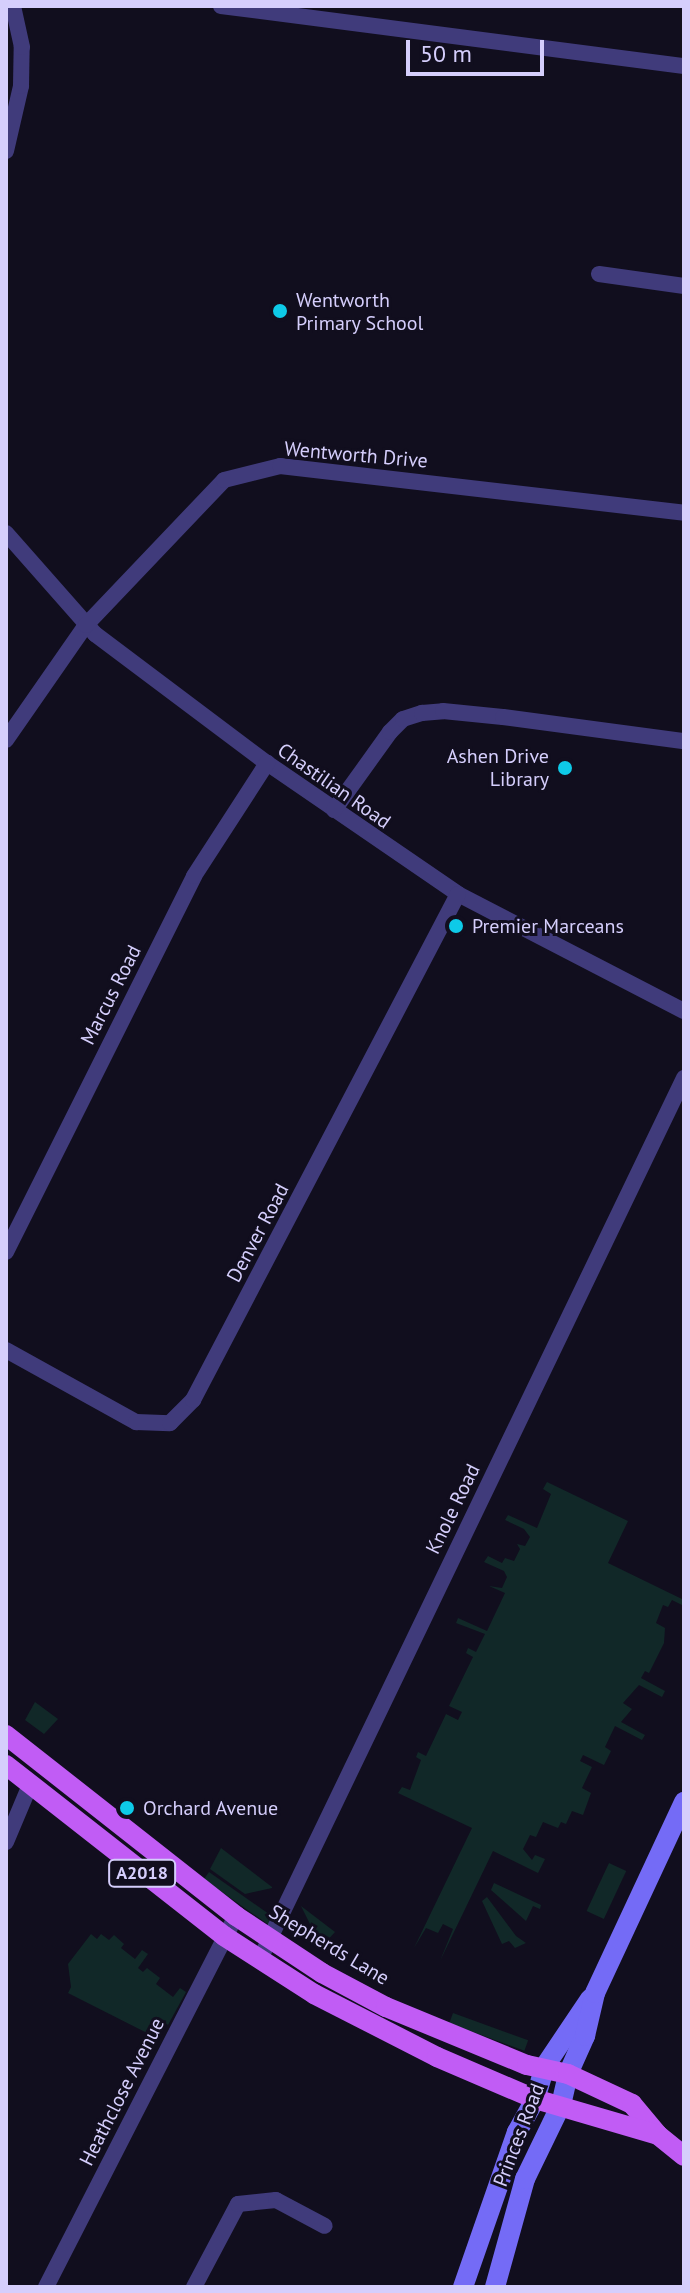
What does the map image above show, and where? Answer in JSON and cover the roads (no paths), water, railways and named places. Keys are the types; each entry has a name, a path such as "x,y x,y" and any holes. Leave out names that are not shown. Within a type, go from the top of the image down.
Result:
{"main road":[{"name":"Shepherds Lane","path":"6,1735 236,1916 322,1973 386,2007 527,2065 545,2066 568,2074 632,2104 658,2135"},
{"name":"Shepherds Lane","path":"6,1765 224,1936 367,2023 535,2099 658,2135 681,2147"},
{"name":"Princes Road","path":"463,2287 517,2132 535,2099 545,2066 595,1993 684,1802"},
{"name":"Princes Road","path":"495,2287 525,2179 561,2105 568,2074 585,2036 595,1993"}],"street":[{"path":"6,151 21,86 22,47 13,6"},
{"path":"221,6 684,66"},
{"path":"599,274 684,286"},
{"name":"Wentworth Drive","path":"6,740 86,625 224,480 280,466 684,513"},
{"name":"Chastilian Road","path":"6,533 86,625 267,763 458,894 684,1011"},
{"path":"334,810 390,732 403,719 422,713 443,711 503,717 684,741"},
{"name":"Marcus Road","path":"6,1252 194,876 267,763"},
{"name":"Denver Road","path":"6,1350 136,1422 170,1423 193,1400 458,894"},
{"name":"Knole Road","path":"260,1959 297,1883 305,1859 684,1078"},
{"path":"6,1842 30,1785"},
{"name":"Heathclose Avenue","path":"46,2287 236,1916"},
{"path":"194,2287 238,2204 276,2200 325,2226"}],"place":[{"name":"Wentworth Primary School","path":"280,311"},
{"name":"Ashen Drive Library","path":"565,768"},
{"name":"Premier Marceans","path":"456,926"},
{"name":"Orchard Avenue","path":"127,1808"}]}
